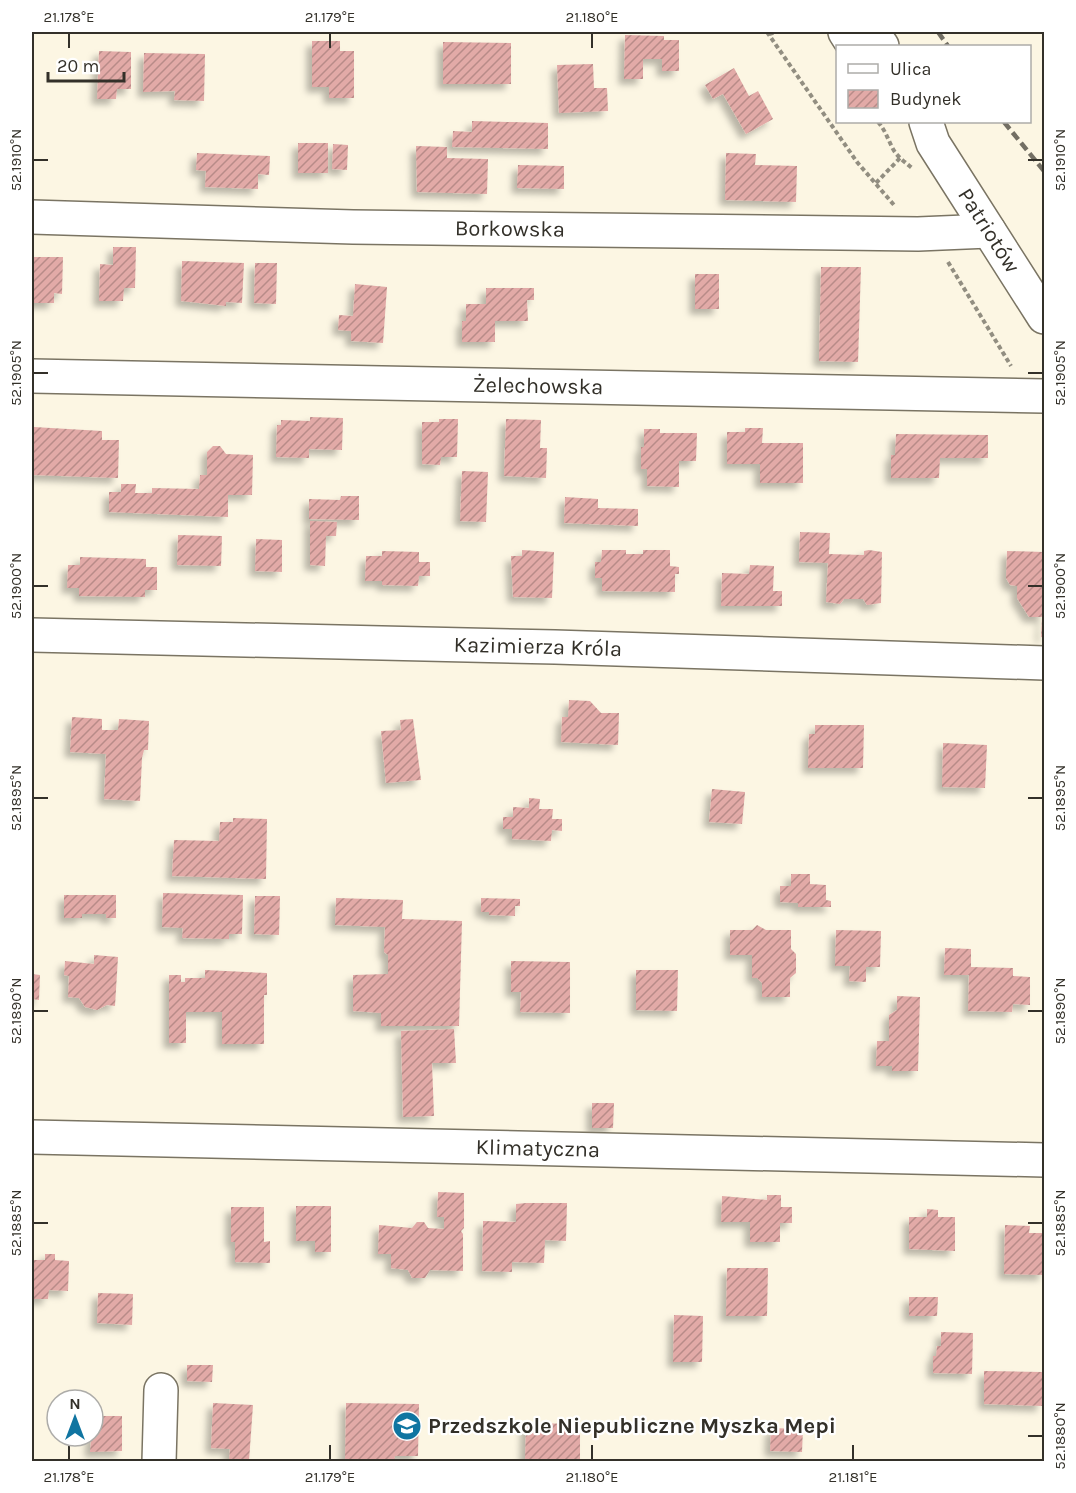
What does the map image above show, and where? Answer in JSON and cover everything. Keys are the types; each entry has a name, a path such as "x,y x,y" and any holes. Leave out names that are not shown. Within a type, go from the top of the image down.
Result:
{"street":[{"path":"845,32 853,45"},
{"path":"872,32 881,45"},
{"name":"Patriotów","path":"911,123 929,132 1044,317"},
{"name":"Borkowska","path":"32,217 352,227 918,234 989,231"},
{"name":"Żelechowska","path":"32,376 1044,396"},
{"name":"Kazimierza Króla","path":"32,635 567,647 1044,663"},
{"name":"Klimatyczna","path":"32,1137 1044,1160"},
{"path":"159,1461 161,1390"}],"path":[{"path":"769,34 776,32"},
{"path":"879,123 900,158 916,171"},
{"path":"876,184 900,158"}],"building":[{"path":"625,35 664,36 664,40 679,40 679,71 662,71 662,59 643,59 643,79 624,79"},
{"path":"312,41 340,41 340,51 354,51 354,98 329,98 329,87 312,87"},
{"path":"443,42 511,43 511,84 443,84"},
{"path":"99,51 131,52 131,89 117,89 116,99 97,99"},
{"path":"144,53 205,54 204,101 174,100 175,91 143,92"},
{"path":"593,64 594,88 607,88 608,111 559,113 557,65"},
{"path":"734,68 749,96 758,91 773,119 746,134 723,94 713,99 705,85"},
{"path":"472,121 548,123 548,149 452,147 453,131 472,132"},
{"path":"298,143 328,143 328,173 298,173"},
{"path":"333,144 348,145 347,170 332,169"},
{"path":"416,146 447,147 447,158 488,159 487,194 417,192"},
{"path":"197,153 270,156 269,175 258,174 258,189 205,187 206,171 196,170"},
{"path":"726,153 756,154 755,165 797,166 796,202 725,200"},
{"path":"518,165 564,166 564,189 517,188"},
{"path":"113,247 136,247 135,288 124,288 123,301 99,301 100,264 113,265"},
{"path":"32,257 63,257 62,294 54,293 54,303 32,303"},
{"path":"182,261 244,263 242,303 226,302 226,306 181,301"},
{"path":"255,263 277,263 276,304 254,303"},
{"path":"821,267 861,267 858,362 819,361"},
{"path":"695,274 719,274 719,309 695,309"},
{"path":"355,284 387,287 383,343 351,341 351,331 338,330 339,315 353,316"},
{"path":"486,288 534,288 534,300 527,300 528,321 495,321 495,342 462,342 462,321 466,321 466,304 486,304"},
{"path":"310,417 343,418 342,450 309,449 309,458 276,457 277,425 281,425 281,420 310,421"},
{"path":"439,419 458,419 457,457 441,457 440,465 422,464 422,422 439,422"},
{"path":"506,419 541,420 540,448 547,448 546,478 504,476"},
{"path":"34,427 102,431 102,440 119,440 118,478 32,475"},
{"path":"745,428 763,428 762,443 803,443 803,483 760,483 760,464 727,464 727,432 745,432"},
{"path":"644,429 660,429 660,433 697,433 696,461 679,461 679,487 647,486 647,469 641,469"},
{"path":"896,434 988,435 988,458 940,458 939,478 891,478 891,455 895,455"},
{"path":"213,446 220,446 226,454 253,455 252,495 228,495 228,517 109,512 109,492 121,492 121,484 136,484 135,493 152,493 152,488 199,489 200,475 207,475 207,452"},
{"path":"462,471 488,472 486,522 460,521"},
{"path":"341,496 359,496 359,520 309,519 309,499 340,500"},
{"path":"565,497 598,499 598,508 638,509 638,526 564,523"},
{"path":"310,521 337,522 336,536 326,536 325,566 310,565"},
{"path":"800,532 830,533 829,554 864,555 864,551 869,550 882,552 881,603 867,605 863,599 844,599 840,604 826,602 828,563 799,562"},
{"path":"178,535 222,536 221,566 177,565"},
{"path":"256,539 282,540 282,572 255,571"},
{"path":"522,550 554,552 552,598 513,597 511,556 522,556"},
{"path":"602,550 626,550 626,554 643,554 643,550 670,550 670,566 679,567 679,574 675,574 675,592 602,591 602,578 595,578 595,562 601,562"},
{"path":"382,551 419,552 419,562 430,562 430,576 419,576 418,586 382,585 382,581 365,581 366,556 382,556"},
{"path":"1007,551 1044,552 1044,638 1041,637 1042,617 1029,617 1017,598 1017,586 1010,585 1006,578"},
{"path":"80,557 146,559 146,567 157,567 157,590 145,590 145,597 79,596 79,588 67,588 68,565 80,565"},
{"path":"750,565 774,566 773,591 782,591 782,606 721,606 722,573 749,574"},
{"path":"569,700 590,701 601,713 619,713 618,745 561,742 562,717 568,717"},
{"path":"72,717 102,719 102,730 118,730 119,719 149,721 148,750 144,750 142,758 140,801 104,799 106,754 70,752"},
{"path":"413,719 421,780 386,783 381,731 401,730 400,720"},
{"path":"815,725 864,725 863,768 808,768 809,734 815,734"},
{"path":"943,743 987,745 985,788 942,787"},
{"path":"712,789 745,792 742,824 709,822"},
{"path":"529,798 540,799 539,809 553,809 552,819 562,819 562,831 552,830 551,841 512,839 512,829 503,829 503,817 513,817 513,807 529,808"},
{"path":"233,818 267,819 266,879 172,876 174,840 219,841 220,822 233,822"},
{"path":"791,874 810,874 810,884 826,885 826,900 831,901 831,907 798,907 798,903 780,902 780,886 791,886"},
{"path":"163,893 243,895 242,934 229,934 229,939 182,938 183,928 162,927"},
{"path":"64,895 116,895 116,918 106,918 106,914 82,914 82,918 64,918"},
{"path":"255,896 280,896 279,935 254,934"},
{"path":"336,898 403,900 402,919 462,921 459,1026 381,1026 381,1013 353,1011 353,975 388,974 388,955 384,952 385,927 335,925"},
{"path":"481,898 520,899 520,906 515,906 515,916 489,915 489,912 481,912"},
{"path":"757,925 766,930 791,930 791,949 796,954 796,973 790,978 790,997 762,997 762,983 757,978 752,978 752,955 730,955 730,930 752,930"},
{"path":"836,930 881,931 880,967 866,967 866,982 849,981 850,966 835,966"},
{"path":"945,948 971,949 971,967 1013,968 1013,976 1030,977 1030,1005 1013,1004 1012,1012 968,1011 969,975 944,975"},
{"path":"94,955 118,957 115,1006 107,1005 97,1010 85,1007 79,998 68,997 69,976 64,975 65,961 94,964"},
{"path":"511,961 570,962 570,1013 520,1012 521,992 511,992"},
{"path":"205,970 267,973 267,995 264,995 264,1044 222,1044 222,1012 186,1012 186,1043 169,1043 169,975 181,975 181,982 185,982 185,978 205,978"},
{"path":"636,970 678,970 677,1011 636,1010"},
{"path":"32,974 40,975 39,1000 32,999"},
{"path":"897,996 920,997 918,1071 892,1071 892,1066 876,1066 877,1041 889,1041 889,1015 897,1010"},
{"path":"454,1029 456,1063 432,1063 434,1116 403,1117 401,1031"},
{"path":"592,1103 614,1103 613,1128 592,1128"},
{"path":"438,1192 464,1193 464,1228 461,1231 463,1234 463,1271 430,1270 425,1278 412,1278 408,1270 391,1268 391,1254 378,1254 379,1225 412,1228 417,1222 424,1222 428,1228 444,1229 444,1217 437,1217"},
{"path":"767,1195 781,1195 781,1207 792,1207 792,1223 780,1223 780,1242 750,1242 750,1222 721,1222 722,1196 767,1200"},
{"path":"567,1203 566,1241 545,1240 544,1263 512,1262 512,1272 482,1271 483,1221 516,1222 516,1204"},
{"path":"296,1206 331,1206 331,1252 315,1252 315,1241 296,1241"},
{"path":"231,1207 264,1207 264,1242 270,1241 270,1263 235,1262 235,1242 231,1242"},
{"path":"927,1209 938,1210 938,1217 955,1217 955,1251 909,1249 909,1217 927,1217"},
{"path":"1005,1225 1030,1226 1029,1233 1044,1233 1044,1275 1004,1274"},
{"path":"45,1254 55,1254 55,1260 69,1261 68,1291 49,1290 48,1299 32,1299 32,1260 45,1260"},
{"path":"727,1268 768,1268 767,1316 726,1316"},
{"path":"98,1293 133,1294 132,1325 97,1323"},
{"path":"909,1297 938,1297 937,1316 909,1316"},
{"path":"674,1315 703,1316 702,1362 673,1362"},
{"path":"941,1332 973,1333 972,1374 933,1373 933,1356 936,1356 937,1346 941,1346"},
{"path":"187,1365 213,1365 212,1382 187,1381"},
{"path":"984,1371 1043,1372 1042,1406 984,1404"},
{"path":"213,1403 253,1405 249,1461 229,1460 230,1449 211,1448"},
{"path":"346,1403 419,1404 418,1456 395,1456 394,1462 345,1462"},
{"path":"105,1416 122,1416 122,1451 90,1452 90,1448 105,1448"},
{"path":"526,1423 580,1424 580,1462 525,1462"},
{"path":"771,1428 803,1429 802,1452 770,1451"}],"railway":[{"path":"938,32 947,45"},
{"path":"1005,123 1044,171"}],"place":[{"name":"Przedszkole Niepubliczne Myszka Mepi","path":"407,1426"}]}
